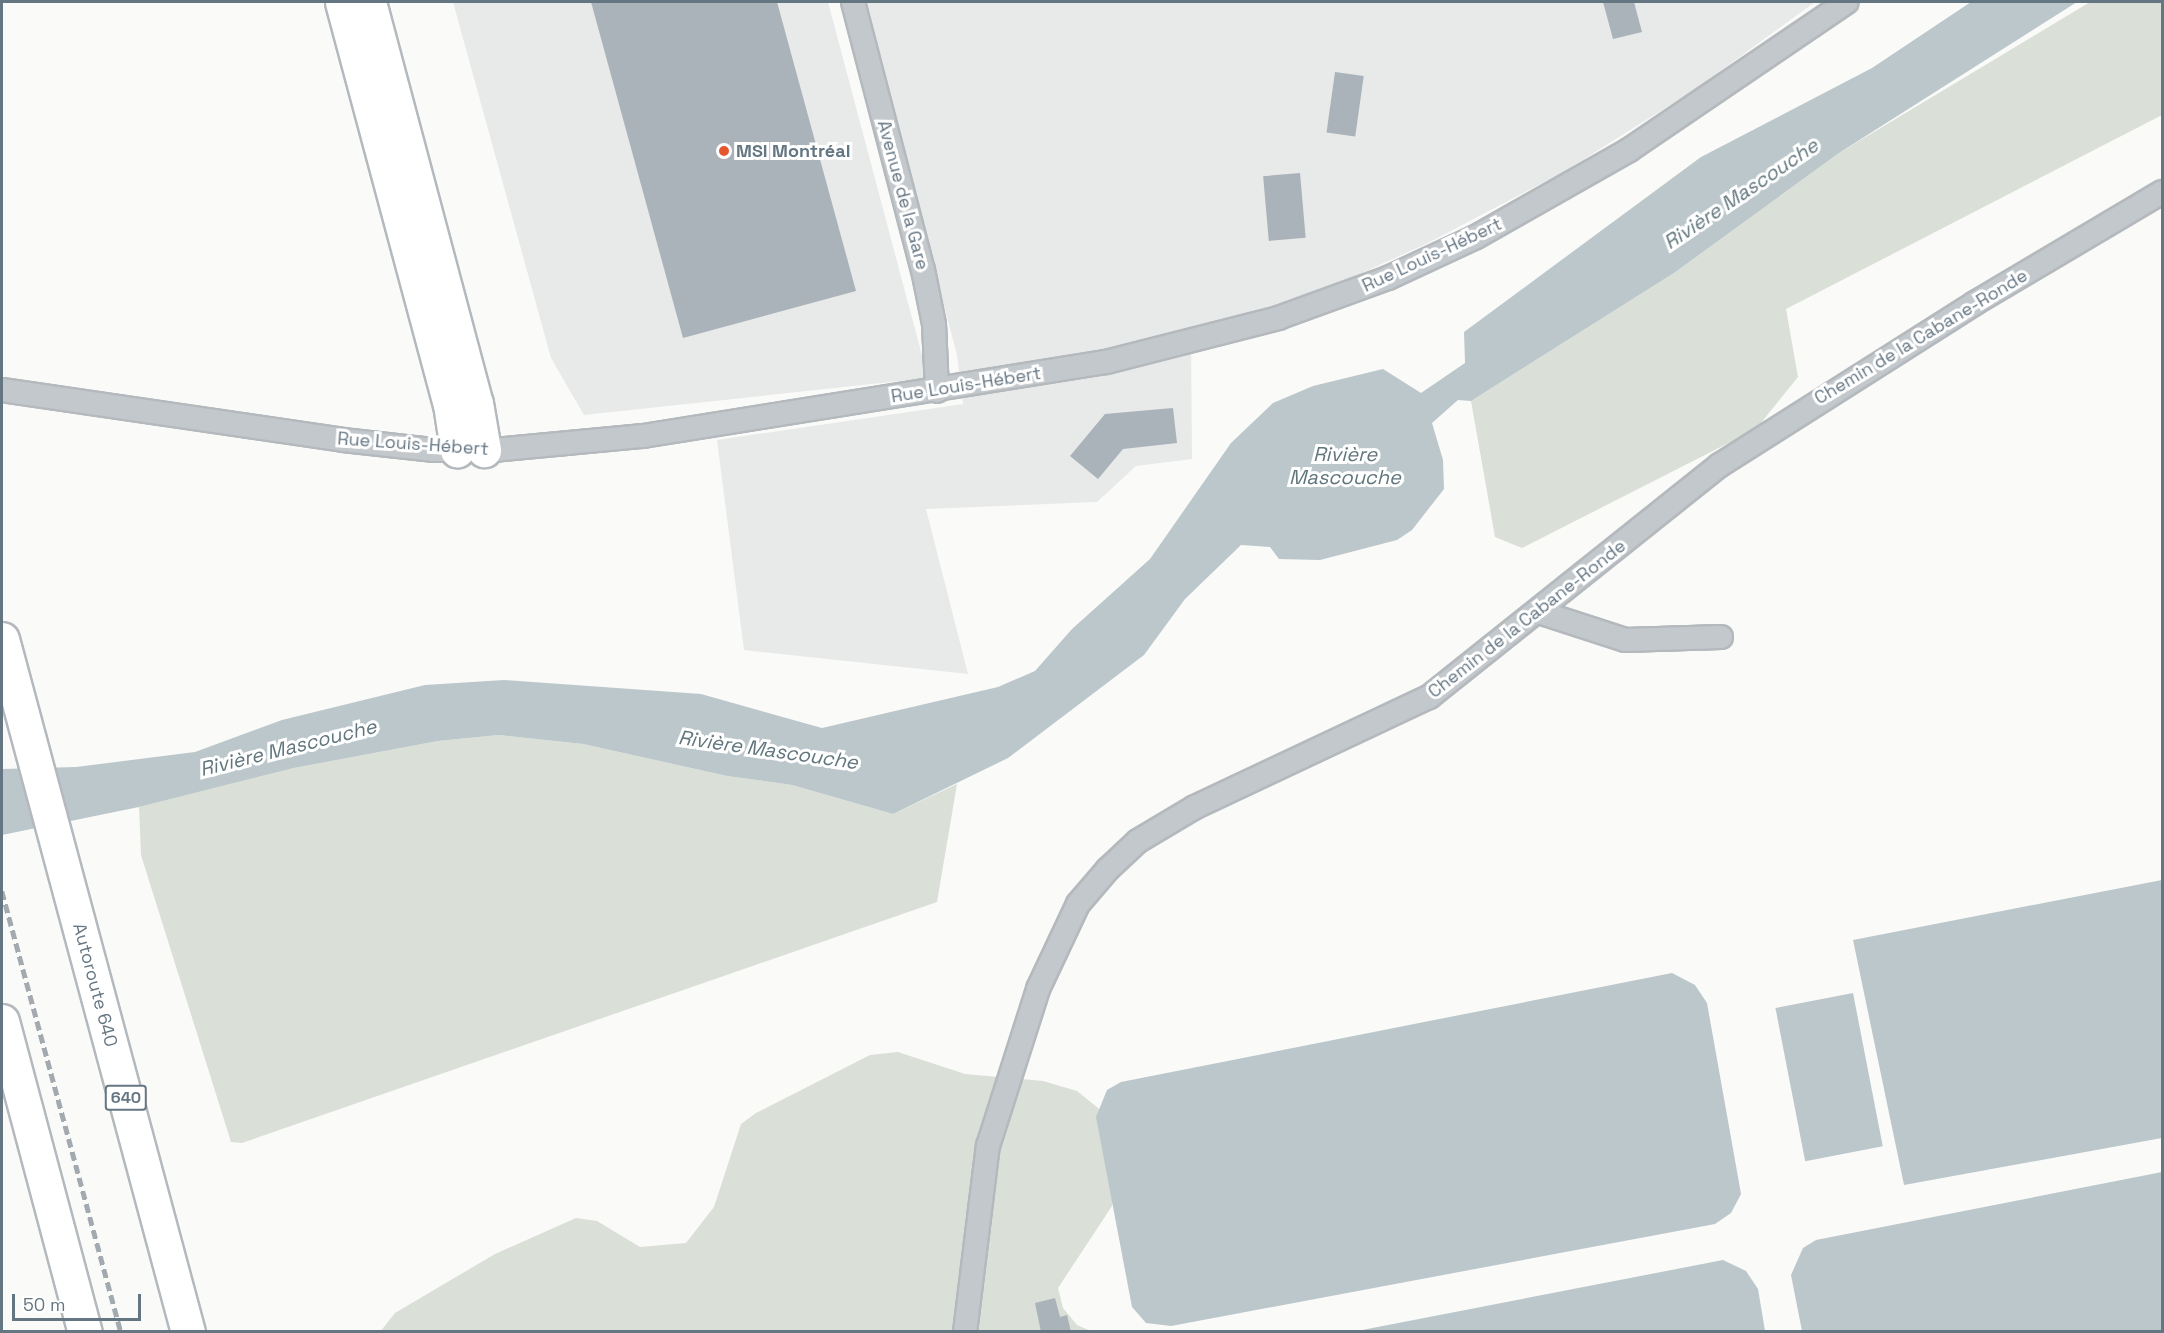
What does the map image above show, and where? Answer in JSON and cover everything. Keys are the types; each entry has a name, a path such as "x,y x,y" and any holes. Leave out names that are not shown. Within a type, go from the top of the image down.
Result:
{"highway":[{"path":"342,2 450,404 470,450"},
{"path":"369,2 476,403 470,450"},
{"name":"Autoroute 640","path":"2,639 188,1332"},
{"path":"2,1021 85,1332"}],"street":[{"name":"Avenue de la Gare","path":"852,2 924,270 934,324 937,391"},
{"name":"Rue Louis-Hébert","path":"2,390 343,440 470,450 608,441 937,391 1106,362 1201,340 1388,278 1476,237 1586,176 1847,2"},
{"name":"Chemin de la Cabane-Ronde","path":"965,1332 988,1146 1038,989 1078,904 1107,870 1138,841 1195,807 1429,697 1539,612 1720,465 1781,423 2163,192"},
{"path":"1539,612 1625,640 1721,637"}],"shaded area":[{"path":"453,2 828,2 928,378 584,415 551,358"},
{"path":"865,2 1815,2 1697,88 1565,171 1428,243 1320,292 1191,338 1192,459 1136,466 1097,502 926,509 968,674 744,650 717,440 963,404 957,355"},
{"path":"2090,2 2162,2 2162,115 1786,309 1798,377 1756,429 1522,548 1495,537 1471,401 1674,273 1839,153"},
{"path":"499,735 583,744 727,776 792,785 893,814 957,784 937,902 242,1143 231,1142 141,855 139,807 294,768 438,741"},
{"path":"898,1052 965,1074 1043,1081 1077,1091 1114,1121 1121,1140 1112,1206 1058,1288 1063,1308 1077,1325 1091,1331 380,1332 395,1313 495,1254 576,1218 597,1221 640,1247 686,1243 714,1207 741,1124 756,1113 870,1055"}],"water":[{"name":"Rivière Mascouche","path":"1971,2 2077,2 1839,153 1674,273 1471,401 1458,400 1432,423 1443,460 1444,489 1412,530 1397,540 1320,560 1279,559 1270,547 1241,545 1185,599 1144,655 1008,758 893,814 792,785 727,776 583,744 499,735 438,741 294,768 139,807 2,835 2,769 76,767 195,752 282,720 425,685 504,680 701,694 822,728 998,687 1035,671 1072,629 1150,559 1231,443 1273,403 1313,386 1383,369 1421,393 1465,363 1464,332 1701,157 1872,68"},
{"path":"2162,880 2162,1138 1904,1185 1853,940"},
{"path":"1672,973 1695,985 1707,1003 1741,1194 1731,1213 1715,1224 1171,1326 1146,1323 1132,1307 1096,1117 1107,1090 1121,1082"},
{"path":"1853,993 1883,1146 1805,1161 1775,1008"},
{"path":"2162,1172 2162,1331 1802,1331 1791,1275 1803,1248 1816,1240"},
{"path":"1723,1260 1746,1271 1758,1289 1765,1331 1357,1331"}],"building":[{"name":"MSI Montréal","path":"591,2 777,2 856,291 683,338"},
{"path":"1603,2 1634,2 1642,32 1613,39"},
{"path":"1335,72 1364,76 1355,136 1327,132"},
{"path":"1300,173 1306,238 1269,241 1263,176"},
{"path":"1173,408 1177,443 1123,449 1098,479 1070,456 1105,414"},
{"path":"1055,1298 1060,1317 1067,1315 1071,1332 1041,1332 1035,1303"}],"railway":[{"path":"2,891 121,1332"}],"place":[{"name":"MSI Montréal","path":"724,151"}]}
